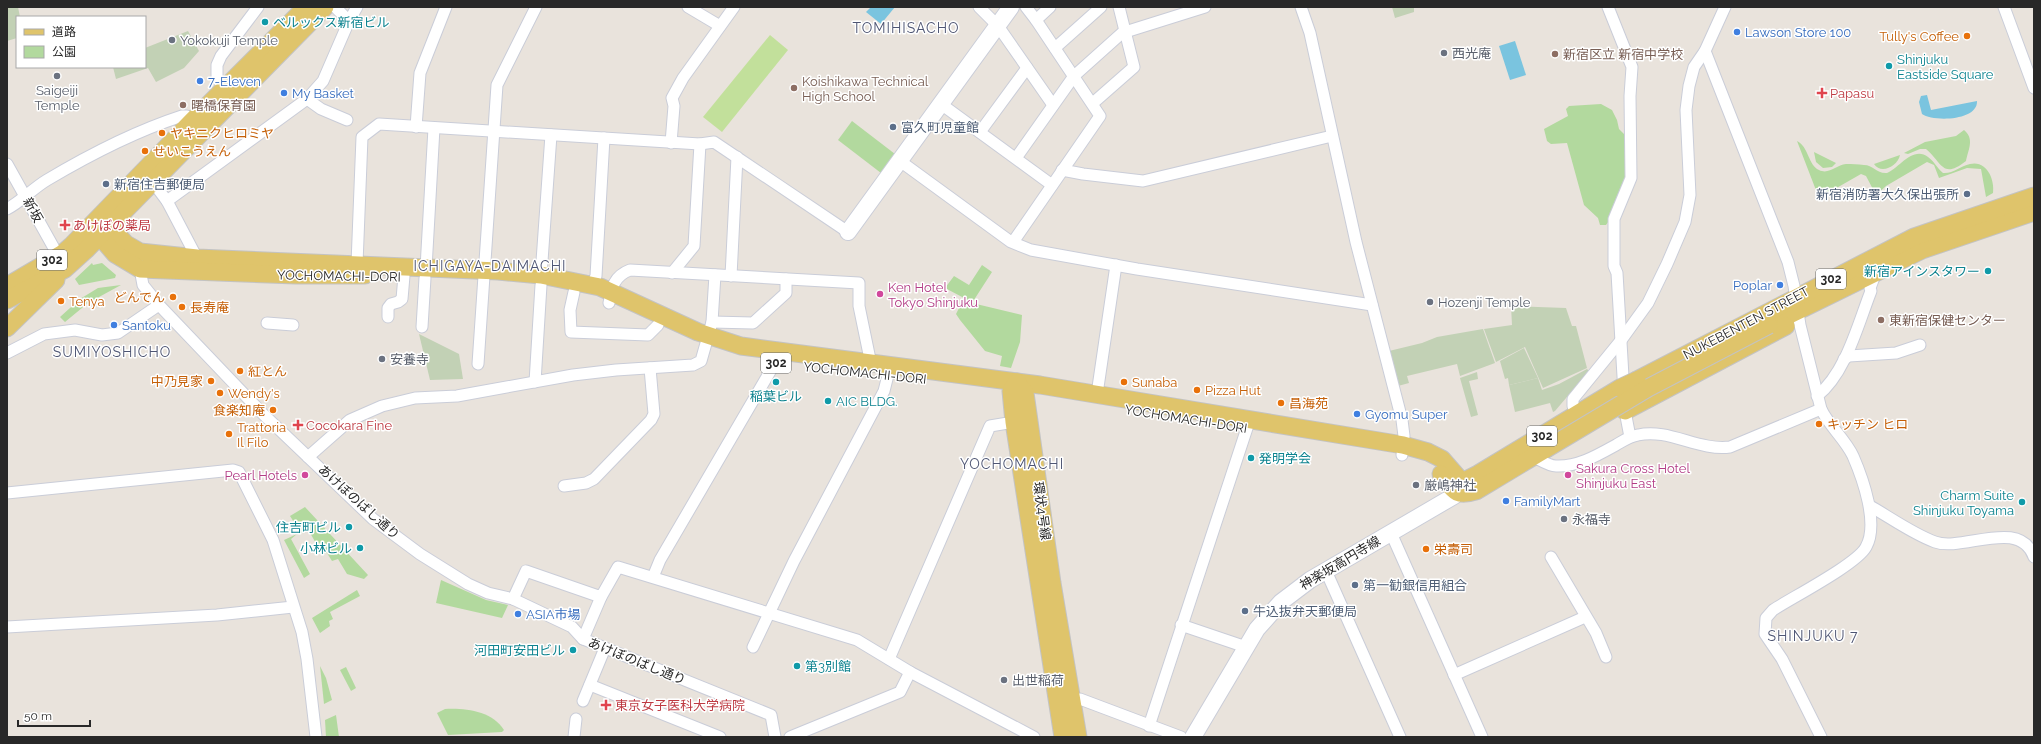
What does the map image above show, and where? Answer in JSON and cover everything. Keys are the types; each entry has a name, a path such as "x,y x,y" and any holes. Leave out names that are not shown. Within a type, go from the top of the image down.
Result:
{"main road":[{"name":"302","path":"100,226 192,121 306,7"},
{"name":"302","path":"9,322 64,261 100,226 152,181 325,7"},
{"path":"848,232 1011,7"},
{"name":"NUKEBENTEN STREET","path":"1540,453 1648,388 1769,325 1797,305 1914,237 2034,196"},
{"name":"NUKEBENTEN STREET","path":"1578,415 1620,388 1797,305 1940,243 2034,212"},
{"name":"YOCHOMACHI-DORI","path":"100,226 140,252 197,258 357,264 425,273 541,280 592,285 658,325 709,334 775,363 1018,389 1097,394 1248,424"},
{"name":"YOCHOMACHI-DORI","path":"100,226 115,254 140,269 296,275 404,276 425,273"},
{"name":"302","path":"7,286 64,261"},
{"name":"302","path":"7,300 64,261"},
{"name":"YOCHOMACHI-DORI","path":"541,280 574,292 610,297 741,346 871,364 1402,450 1431,464 1460,487"},
{"path":"1625,411 1788,325 1797,305"},
{"name":"環状4号線","path":"1018,389 1014,422 1063,737"},
{"name":"環状4号線","path":"1018,389 1078,737"},
{"name":"302","path":"1540,453 1476,491 1467,494 1460,487 1478,474 1578,415"},
{"name":"神楽坂高円寺線","path":"1194,737 1257,629 1281,602 1295,590 1326,571 1454,496 1460,487"}],"street":[{"path":"225,88 217,78 217,65 221,56 258,7"},
{"path":"335,7 349,21"},
{"path":"167,201 307,99 323,81 349,21 357,7"},
{"path":"416,127 420,72 446,7"},
{"path":"478,364 497,85 536,7"},
{"path":"688,7 720,26"},
{"path":"671,143 674,106 672,98 683,78 734,7"},
{"path":"979,7 998,26 1053,105"},
{"path":"1013,242 1100,116 1093,103 1026,7"},
{"path":"1036,20 1050,7"},
{"path":"1055,48 1100,7"},
{"path":"1093,103 1134,67 1119,7"},
{"path":"1016,158 1074,76 1126,31 1205,7"},
{"path":"1301,7 1310,33 1332,136 1372,305 1402,420 1402,450"},
{"path":"1608,7 1632,67 1630,96 1630,178 1614,219 1614,266 1617,272 1625,411 1630,437"},
{"path":"1578,415 1573,406 1573,399 1641,314 1654,290 1686,218 1690,188 1686,103 1694,67 1705,51 1725,7"},
{"path":"2004,7 2034,88"},
{"path":"1705,51 1788,262 1821,409 1826,421 1852,455 1870,506 1870,534 1867,547 1856,560 1774,610 1766,618 1766,634 1782,659 1821,737"},
{"path":"980,132 1028,68"},
{"path":"307,99 321,109 347,120"},
{"path":"941,104 1052,185"},
{"path":"7,209 46,180 151,126 182,116 187,116 192,121"},
{"path":"357,264 362,137 379,124 671,143 700,144 714,142 848,232"},
{"path":"422,327 434,128"},
{"path":"535,382 551,135"},
{"path":"1062,170 1142,181 1332,136"},
{"path":"592,285 596,276 604,138"},
{"path":"672,273 694,246 700,144"},
{"path":"731,276 737,157"},
{"path":"900,161 1013,242 1030,250 1372,305"},
{"name":"新坂","path":"7,164 55,250 64,261"},
{"path":"152,181 167,201 197,258"},
{"path":"1097,394 1116,265"},
{"name":"あけぼのばし通り","path":"140,269 143,285 159,305 263,414 373,519 420,554 468,584 488,593 513,599 572,627 583,638 771,715 775,737"},
{"path":"610,297 616,278 622,273 630,270 859,283 860,306 871,364"},
{"path":"1817,396 1825,390 1839,370 1871,291 1870,288 1876,272"},
{"path":"308,457 350,420 382,406 415,398 457,396 535,382 616,370 693,365 701,361 709,334 715,275"},
{"path":"388,316 388,308 391,304 402,299 404,276"},
{"path":"709,334 753,323 786,293 786,279"},
{"path":"574,292 570,310 571,332 648,335 658,325"},
{"path":"7,353 44,334 75,330 102,335 118,333 159,305"},
{"path":"267,323 293,325"},
{"path":"1844,358 1849,356 1896,353 1920,345"},
{"path":"653,577 667,547 718,463 775,363"},
{"path":"564,486 586,484 594,479 651,420 654,414 650,368"},
{"path":"753,647 768,613 884,391 888,375"},
{"path":"1540,453 1554,466 1567,465 1597,456 1630,437 1650,433 1664,434 1688,442 1721,448 1730,447 1821,409"},
{"path":"889,660 990,426 1014,422"},
{"path":"1149,726 1248,424"},
{"path":"7,493 233,470 239,472 273,540 302,632 307,659 316,737"},
{"path":"1870,506 1936,542 1956,545 2004,537 2024,543 2028,546 2034,557"},
{"path":"1391,532 1482,737"},
{"path":"1551,557 1596,634 1606,657"},
{"path":"583,638 601,597 618,567 857,640 910,672 1034,737"},
{"path":"513,599 526,571 601,597"},
{"path":"1326,571 1400,737"},
{"path":"7,627 217,615 293,607"},
{"path":"1454,675 1585,617"},
{"path":"1181,626 1246,647"},
{"path":"583,700 605,648"},
{"path":"790,737 900,692 910,672"},
{"path":"590,685 720,737"},
{"path":"1071,700 1080,699 1181,737"},
{"path":"574,737 576,719"}],"green space":[{"path":"7,7 18,7 20,16 16,16 16,38 7,41"},
{"path":"1392,7 1414,7 1414,12 1395,18"},
{"path":"188,31 199,51 184,68 156,82 148,68 116,79 113,68 146,68 146,48"},
{"path":"770,35 788,50 722,132 703,117"},
{"path":"1601,104 1612,110 1617,120 1619,129 1626,136 1627,177 1613,215 1606,225 1600,225 1598,218 1584,205 1567,143 1551,144 1547,141 1544,129 1568,116 1566,109 1569,106"},
{"path":"852,121 895,154 881,173 838,140"},
{"path":"1964,130 1970,141 1966,161 1952,169 1947,169 1939,164 1926,149 1920,149 1908,154 1904,153 1925,142 1956,136"},
{"path":"1797,141 1804,147 1815,168 1823,171 1829,171 1846,164 1853,164 1867,165 1880,172 1887,173 1906,159 1917,154 1922,154 1928,157 1943,173 1950,172 1970,164 1981,165 1989,172 1993,182 1993,193 1986,197 1981,169 1967,168 1939,178 1934,165 1927,162 1886,186 1876,195 1866,176 1861,174 1819,198"},
{"path":"1814,152 1836,163 1832,167 1823,168 1816,162"},
{"path":"1900,155 1896,163 1889,168 1881,169 1874,164"},
{"path":"92,263 93,265 102,263 116,275 115,278 79,285 75,279"},
{"path":"982,265 992,272 972,303 1022,315 1020,342 1011,368 1000,366 1002,356 985,351 956,314 964,298 945,288 954,276 969,285"},
{"path":"121,285 88,303 65,322 60,317 80,299 98,288"},
{"path":"1511,306 1566,308 1572,326 1576,326 1587,368 1543,388 1525,347 1496,362 1484,329 1512,325"},
{"path":"1483,329 1495,363 1460,376 1457,364 1407,376 1409,383 1398,386 1389,351 1422,343 1437,337"},
{"path":"419,334 459,354 463,379 430,380"},
{"path":"1524,348 1538,378 1509,385 1508,378 1505,379 1500,361"},
{"path":"1587,369 1589,371 1555,411 1553,412 1550,403 1515,412 1509,385 1538,378 1542,390 1559,384"},
{"path":"1477,372 1478,379 1469,381 1478,415 1471,417 1460,378"},
{"path":"305,507 368,575 364,579 347,574 338,559 332,561 327,553 322,554 309,531 301,533 290,516"},
{"path":"297,534 291,539 310,574 304,578 284,540"},
{"path":"441,580 486,600 508,605 502,618 436,603"},
{"path":"357,590 360,596 330,612 333,619 329,621 330,626 320,633 312,618"},
{"path":"320,666 326,678 332,700 324,704"},
{"path":"346,667 356,688 351,691 340,670"},
{"path":"445,709 461,709 478,712 493,719 504,730 502,732 448,735 437,713"},
{"path":"336,715 339,737 326,737 325,720"}],"water":[{"path":"871,7 895,7 881,24 866,12"},
{"path":"1515,41 1526,75 1510,80 1499,46"},
{"path":"1927,95 1931,110 1977,101 1975,108 1970,113 1963,116 1944,119 1935,118 1922,114 1919,102 1921,96"}],"place":[{"name":"ベルックス新宿ビル","path":"265,22"},
{"name":"Lawson Store 100","path":"1737,32"},
{"name":"Tully's Coffee","path":"1967,36"},
{"name":"Yokokuji Temple","path":"172,40"},
{"name":"西光庵","path":"1444,53"},
{"name":"新宿区立 新宿中学校","path":"1555,54"},
{"name":"Shinjuku Eastside Square","path":"1889,66"},
{"name":"Saigeiji Temple","path":"57,76"},
{"name":"7-Eleven","path":"200,81"},
{"name":"Koishikawa Technical High School","path":"794,88"},
{"name":"My Basket","path":"284,93"},
{"name":"Papasu","path":"1822,93"},
{"name":"曙橋保育園","path":"183,105"},
{"name":"富久町児童館","path":"893,127"},
{"name":"ヤキニクヒロミヤ","path":"162,133"},
{"name":"せいこうえん","path":"145,151"},
{"name":"新宿住吉郵便局","path":"106,184"},
{"name":"新宿消防署大久保出張所","path":"1967,194"},
{"name":"あけぼの薬局","path":"65,225"},
{"name":"新宿アインスタワー","path":"1988,271"},
{"name":"Poplar","path":"1780,285"},
{"name":"Ken Hotel Tokyo Shinjuku","path":"880,294"},
{"name":"どんでん","path":"173,297"},
{"name":"Tenya","path":"61,301"},
{"name":"Hozenji Temple","path":"1430,302"},
{"name":"長寿庵","path":"182,307"},
{"name":"東新宿保健センター","path":"1881,320"},
{"name":"Santoku","path":"114,325"},
{"name":"安養寺","path":"382,359"},
{"name":"紅とん","path":"240,371"},
{"name":"中乃見家","path":"211,381"},
{"name":"稲葉ビル","path":"776,382"},
{"name":"Sunaba","path":"1124,382"},
{"name":"Pizza Hut","path":"1197,390"},
{"name":"Wendy's","path":"220,393"},
{"name":"AIC BLDG.","path":"828,401"},
{"name":"昌海苑","path":"1281,403"},
{"name":"食楽知庵","path":"273,410"},
{"name":"Gyomu Super","path":"1357,414"},
{"name":"キッチン ヒロ","path":"1819,424"},
{"name":"Cocokara Fine","path":"298,425"},
{"name":"Trattoria Il Filo","path":"229,434"},
{"name":"発明学会","path":"1251,458"},
{"name":"Pearl Hotels","path":"305,475"},
{"name":"Sakura Cross Hotel Shinjuku East","path":"1568,475"},
{"name":"厳嶋神社","path":"1416,485"},
{"name":"FamilyMart","path":"1506,501"},
{"name":"Charm Suite Shinjuku Toyama","path":"2022,502"},
{"name":"永福寺","path":"1564,519"},
{"name":"住吉町ビル","path":"349,527"},
{"name":"小林ビル","path":"360,548"},
{"name":"栄壽司","path":"1426,549"},
{"name":"第一勧銀信用組合","path":"1355,585"},
{"name":"牛込抜弁天郵便局","path":"1245,611"},
{"name":"ASIA市場","path":"518,614"},
{"name":"河田町安田ビル","path":"573,650"},
{"name":"第3別館","path":"797,666"},
{"name":"出世稲荷","path":"1004,680"},
{"name":"東京女子医科大学病院","path":"606,705"}],"district":[{"name":"TOMIHISACHO","path":"906,28"},
{"name":"ICHIGAYA-DAIMACHI","path":"490,266"},
{"name":"SUMIYOSHICHO","path":"112,352"},
{"name":"YOCHOMACHI","path":"1012,464"},
{"name":"SHINJUKU 7","path":"1813,636"}]}
